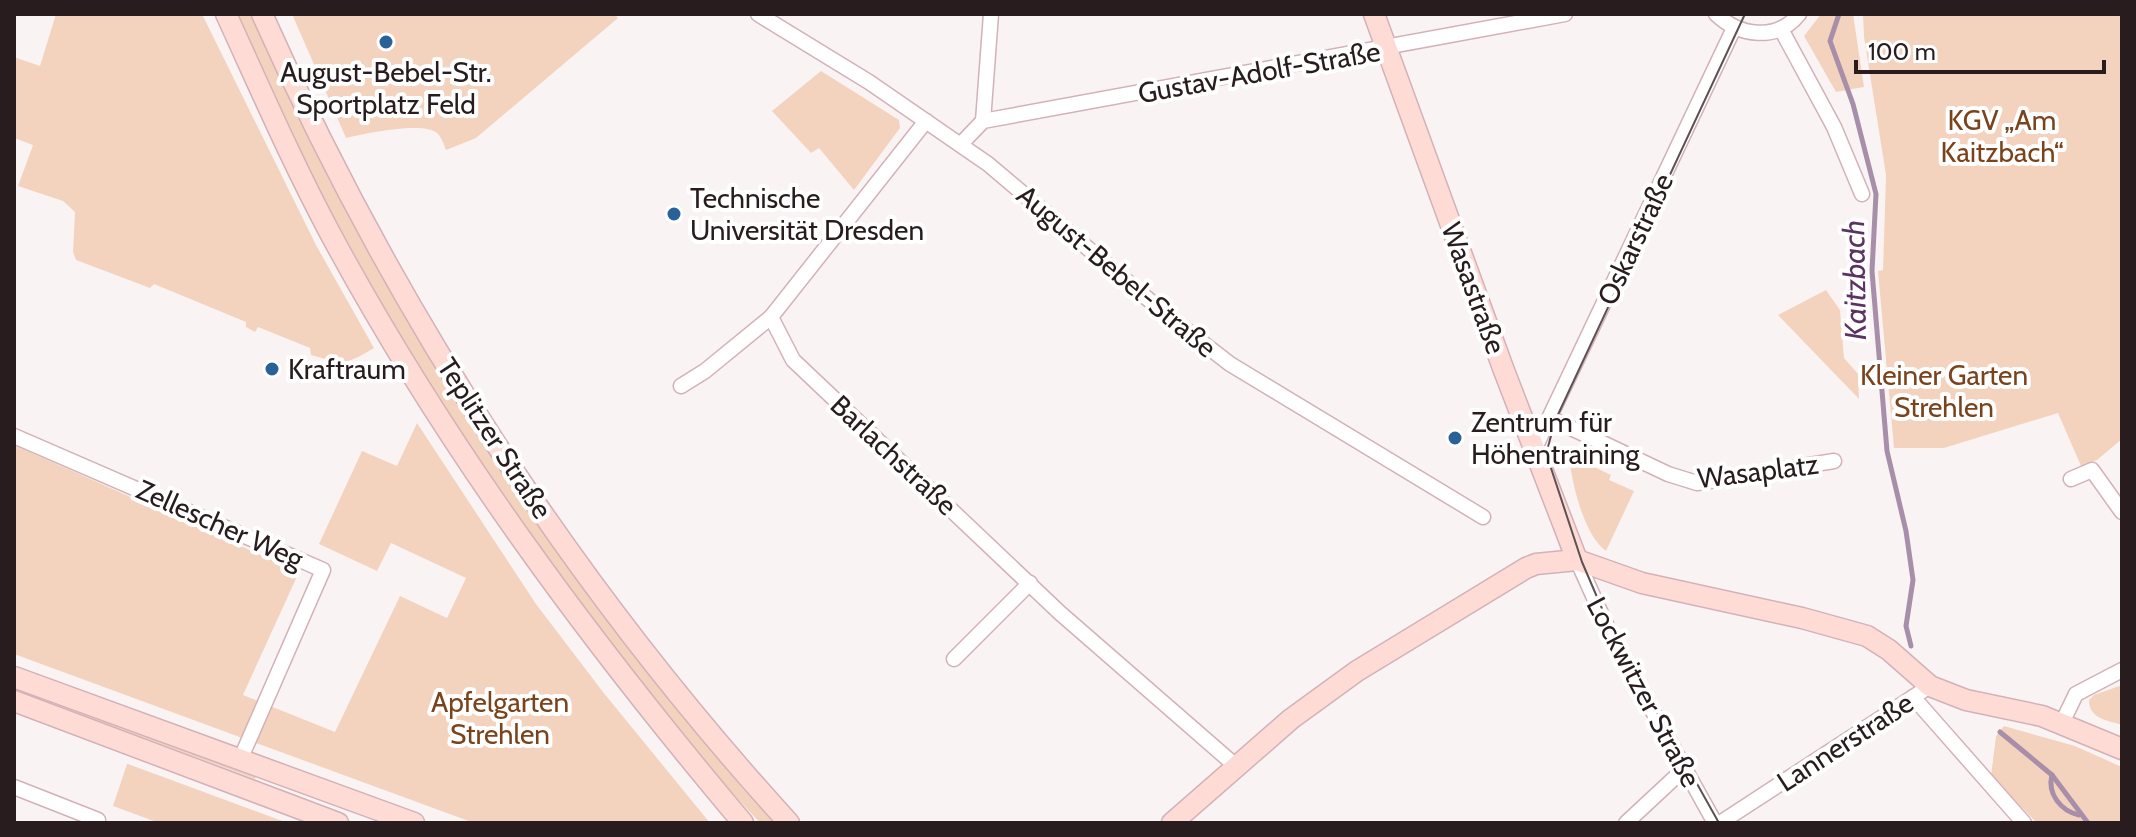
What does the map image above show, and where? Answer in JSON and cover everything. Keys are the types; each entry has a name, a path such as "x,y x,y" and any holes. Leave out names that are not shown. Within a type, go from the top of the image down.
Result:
{"main road":[{"name":"Teplitzer Straße","path":"226,14 323,220 420,387 494,501 561,594 743,823"},
{"name":"Teplitzer Straße","path":"262,14 335,166 461,390 589,579 690,710 789,823"},
{"name":"Wasastraße","path":"1374,14 1577,560"},
{"path":"1172,823 1291,719 1409,638 1536,564 1577,560 1650,585 1802,618 1867,636 1889,650 1921,692 2028,712 2122,749"},
{"path":"14,677 414,823"},
{"path":"14,701 338,823"}],"street":[{"name":"August-Bebel-Straße","path":"758,14 869,82 961,144 1230,364 1483,517"},
{"path":"961,144 983,121 991,14"},
{"name":"Gustav-Adolf-Straße","path":"983,121 1565,14"},
{"path":"1716,14 1734,28 1752,33 1781,29 1799,14"},
{"name":"Oskarstraße","path":"1534,450 1734,28"},
{"path":"1781,29 1834,127 1862,194"},
{"path":"681,386 705,371 771,317 926,121"},
{"name":"Barlachstraße","path":"771,317 793,360 1030,583 1237,767"},
{"name":"Wasaplatz","path":"1550,418 1685,480 1709,481 1834,461"},
{"name":"Zellescher Weg","path":"14,436 323,570 240,760"},
{"path":"2071,479 2092,470 2122,512"},
{"name":"Lockwitzer Straße","path":"1577,560 1608,631 1717,823"},
{"path":"954,659 1030,583"},
{"path":"2062,723 2076,694 2122,670"},
{"path":"1921,692 1928,715 2024,823"},
{"name":"Lannerstraße","path":"1717,823 1921,692"},
{"path":"1626,823 1684,769"},
{"path":"14,787 98,820 97,823"}],"green space":[{"path":"56,14 202,14 316,245 374,348 344,362 311,355 310,348 258,327 255,332 246,327 246,322 154,284 150,288 76,260 73,252 75,212 63,201 18,186 33,145 14,138 14,57 40,66"},
{"path":"236,14 253,14 542,528 659,686 744,790 776,823 760,823 727,787 569,592 500,498 384,308 315,182"},
{"path":"292,14 614,14 618,18 476,138 446,150 437,133 419,128 346,138"},
{"path":"1821,14 1853,14 1864,87 1836,92 1804,36"},
{"name":"KGV „Am Kaitzbach“","path":"1863,14 2122,14 2122,439 2097,460 2081,466 2058,413 1944,448 1894,448 1878,271 1883,270 1886,175"},
{"path":"821,71 899,120 900,128 854,190 819,148 811,153 772,111"},
{"path":"1826,290 1840,310 1844,358 1858,374 1859,399 1778,315"},
{"name":"Apfelgarten Strehlen","path":"417,423 536,604 710,823 474,823 14,654 14,445 299,572 243,695 335,732 400,596 447,618 466,578 391,543 377,571 319,544 362,451 397,466"},
{"path":"1569,455 1611,475 1609,480 1634,491 1606,551 1598,544 1585,521"},
{"path":"2122,685 2122,725 2095,715 2089,700 2094,695"},
{"path":"14,686 256,775 255,779 14,690"},
{"path":"2004,726 2075,746 2122,767 2122,823 2037,823 1991,776 1996,736"},
{"path":"127,764 288,823 159,823 113,806"}],"waterway":[{"name":"Kaitzbach","path":"1839,14 1830,41 1853,104 1876,194 1872,271 1887,451 1906,531 1913,580 1906,626 1911,646"},
{"name":"Kaitzbach","path":"2000,732 2052,775 2088,823"},
{"path":"2052,775 2052,789 2057,801 2066,810 2079,815"}],"tram line":[{"path":"1719,823 1612,632 1582,562 1548,459 1548,447 1555,421 1745,14"}],"place":[{"name":"August-Bebel-Str. Sportplatz Feld","path":"386,42"},
{"name":"Technische Universität Dresden","path":"674,214"},
{"name":"Kraftraum","path":"272,369"},
{"name":"Zentrum für Höhentraining","path":"1455,438"}],"park label":[{"name":"Kleiner Garten Strehlen","path":"1944,391"}]}
